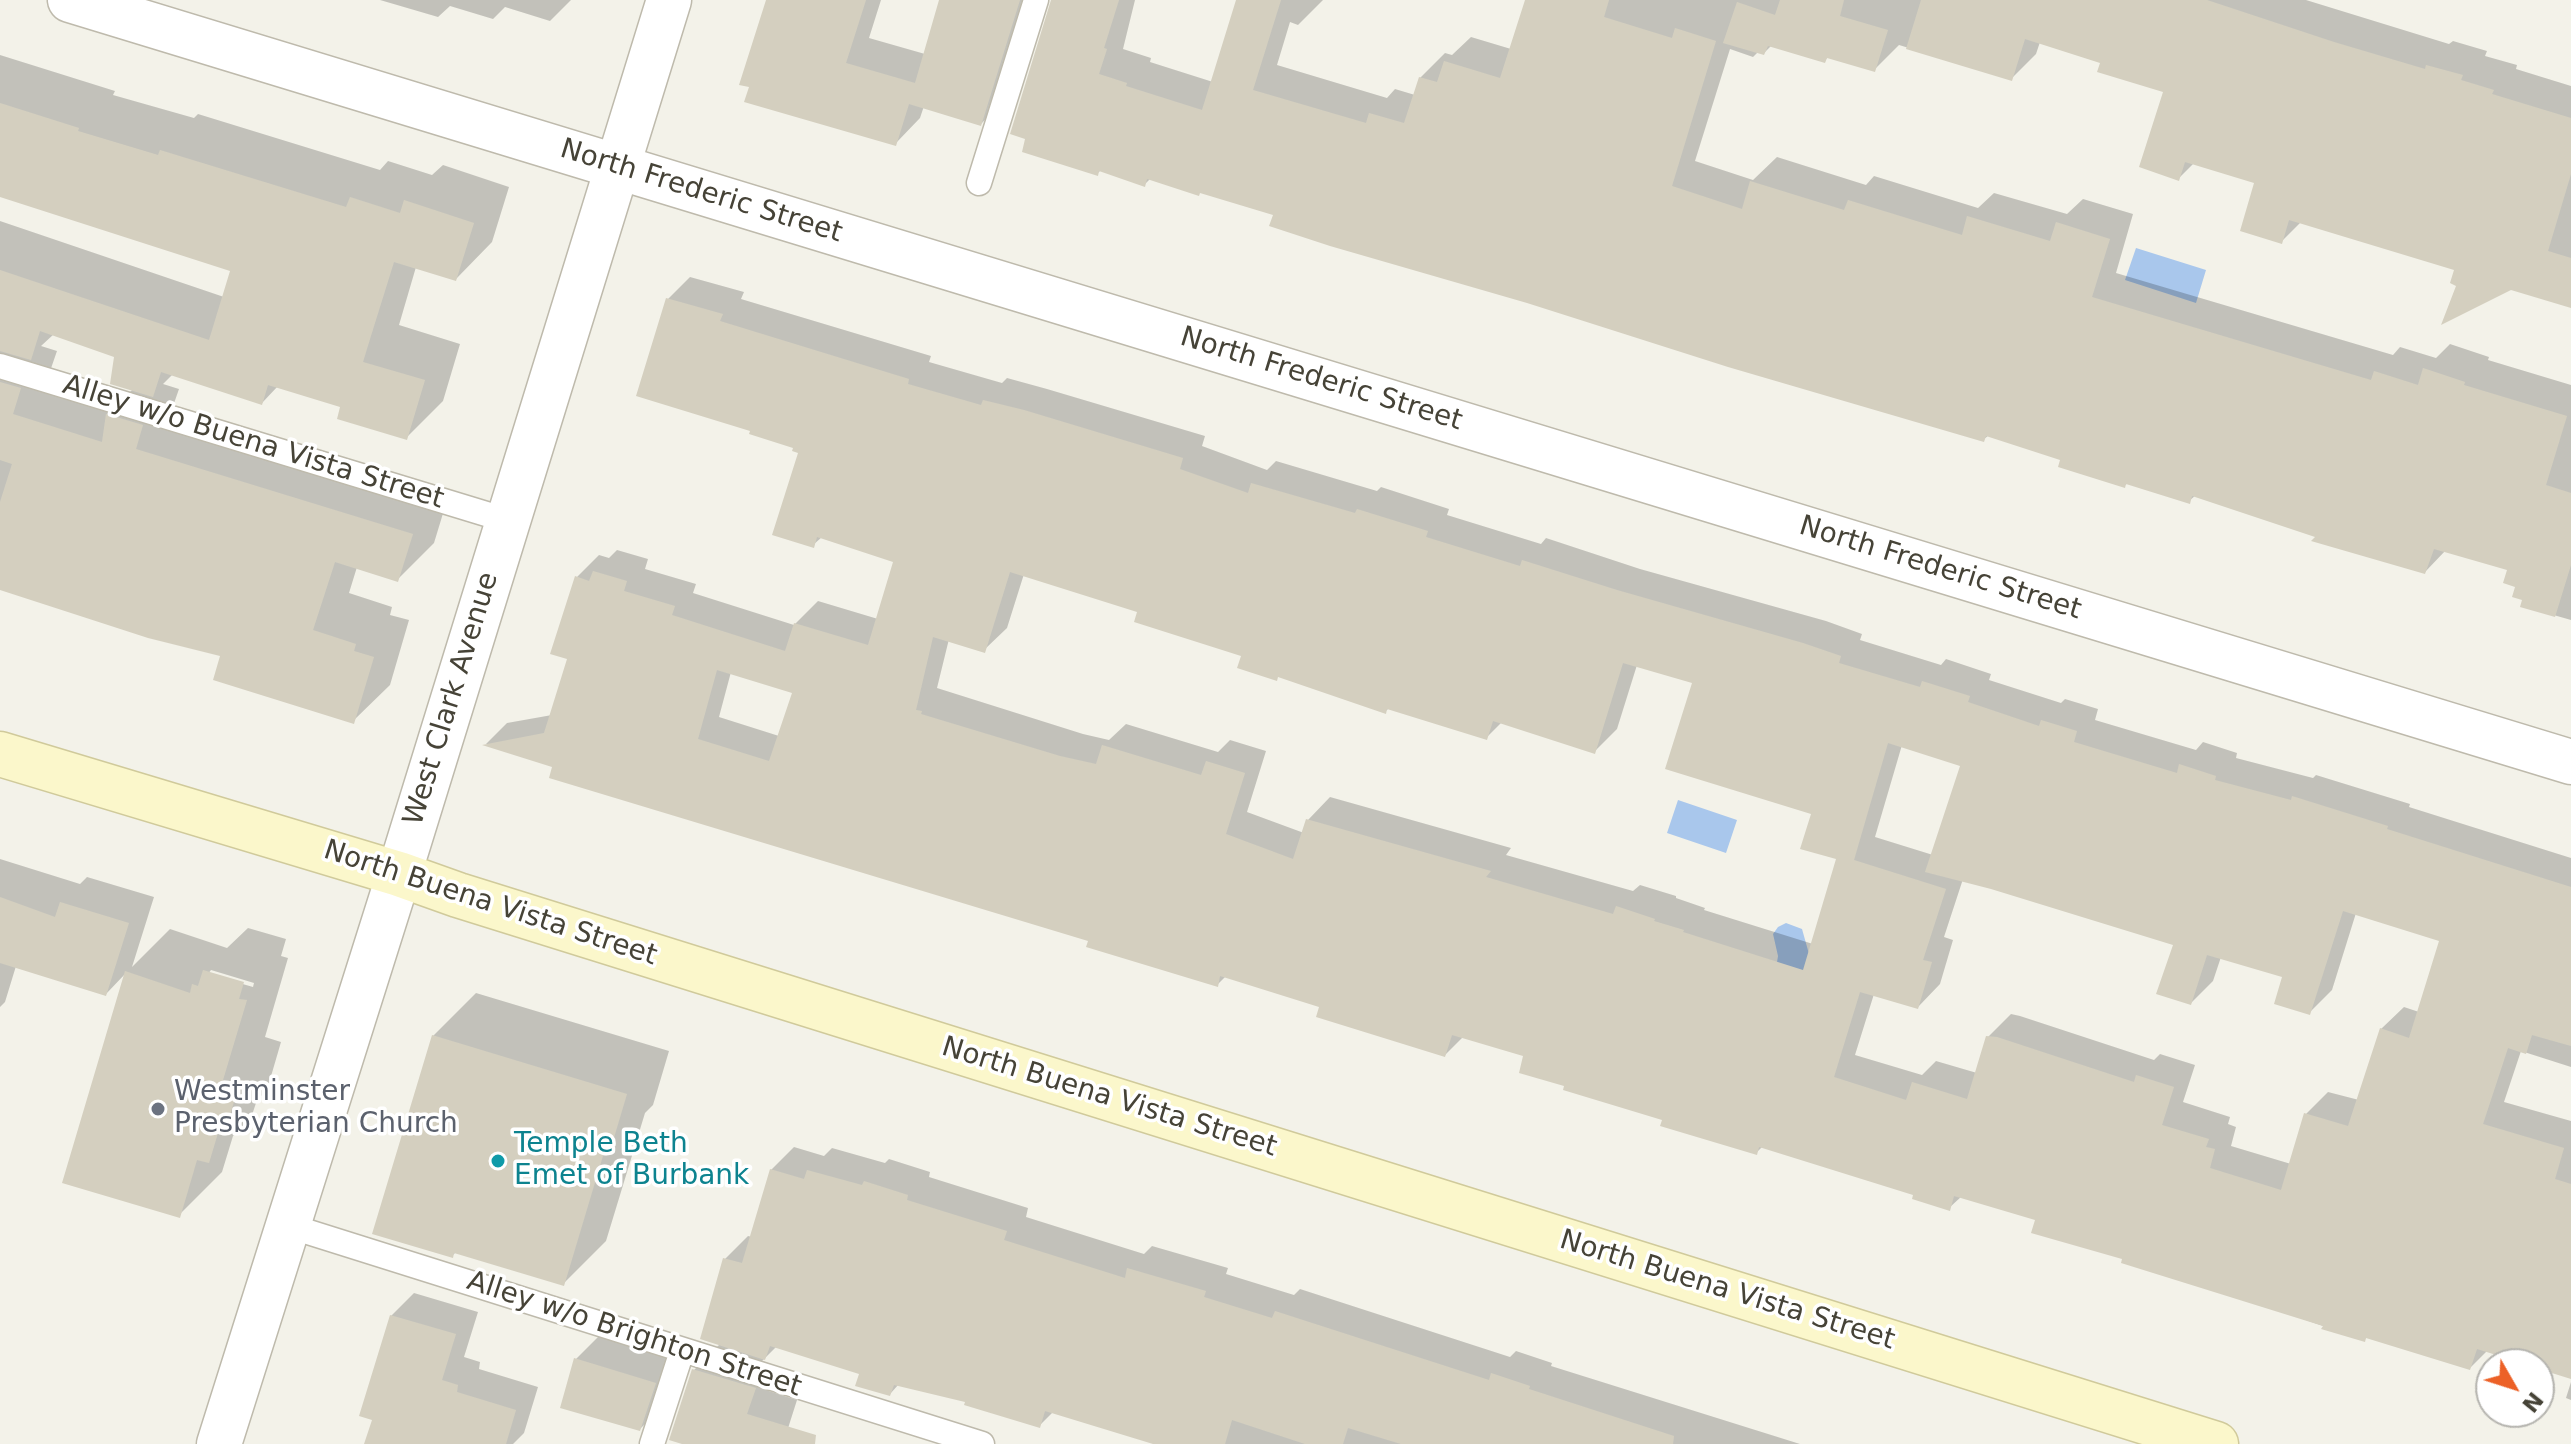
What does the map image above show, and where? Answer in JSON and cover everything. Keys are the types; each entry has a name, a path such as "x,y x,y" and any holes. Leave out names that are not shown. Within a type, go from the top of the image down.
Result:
{"main road":[{"name":"North Buena Vista Street","path":"0,754 399,874 2216,1444"}],"street":[{"name":"North Frederic Street","path":"70,0 2571,762"},
{"name":"West Clark Avenue","path":"219,1444 669,0"}],"lane":[{"path":"979,183 1036,0"},
{"name":"Alley w/o Buena Vista Street","path":"0,366 506,520"},
{"name":"Alley w/o Brighton Street","path":"286,1225 982,1444"},
{"path":"652,1444 682,1351"}],"water":[{"path":"2136,248 2206,270 2196,303 2125,280"},
{"path":"1678,800 1737,820 1726,853 1667,833"},
{"path":"1786,923 1802,929 1813,981 1776,968 1778,956 1773,934"}],"building":[{"path":"766,0 866,0 846,63 915,83 939,0 1020,0 981,126 909,104 896,146 744,102 749,87 739,85"},
{"path":"1051,0 1119,0 1099,74 1127,83 1126,86 1202,110 1236,0 1281,0 1253,90 1366,123 1369,113 1404,123 1419,77 1437,82 1444,61 1500,78 1525,0 1609,0 1604,17 1672,38 1675,28 1716,41 1672,186 1742,209 1750,181 1844,210 1848,200 1962,235 1967,216 2050,241 2056,222 2110,239 2092,297 2371,380 2374,371 2418,385 2423,368 2465,382 2464,385 2567,416 2546,485 2571,493 2571,565 2555,617 2520,607 2522,600 2512,597 2515,587 2503,583 2507,570 2434,549 2425,574 2311,541 2315,537 2192,496 2190,504 2126,484 2125,488 2058,467 2060,460 1986,436 1984,442 1330,246 1269,226 1273,215 1200,193 1199,196 1147,179 1145,187 1099,171 1098,176 1022,152 1025,139 1010,134"},
{"path":"1780,0 1844,0 1840,16 1888,30 1875,72 1827,58 1825,63 1768,46 1764,55 1723,43 1737,2 1775,15"},
{"path":"1921,0 2207,0 2425,69 2426,65 2463,75 2461,80 2494,90 2492,94 2571,118 2571,174 2548,251 2571,258 2571,308 2511,290 2441,325 2456,286 2450,283 2454,270 2289,220 2282,244 2240,231 2254,183 2185,162 2179,181 2139,167 2163,92 2097,72 2100,63 2025,39 2012,81 1906,49"},
{"path":"0,103 79,128 78,131 158,155 160,150 346,207 350,197 400,213 404,200 474,223 456,281 394,262 370,339 363,362 425,380 407,440 337,419 340,407 268,385 262,405 161,372 153,397 110,384 114,357 40,331 31,360 0,351 0,270 209,340 230,271 0,197"},
{"path":"666,298 723,314 720,321 909,379 908,384 981,405 983,400 1024,410 1183,458 1180,469 1248,493 1251,483 1355,513 1357,509 1428,531 1426,537 1520,566 1522,560 1803,643 1841,656 1839,663 1920,687 1922,681 1970,696 1968,702 2039,726 2041,720 2077,731 2074,742 2177,773 2179,764 2216,776 2215,780 2291,800 2292,796 2571,887 2571,1046 2532,1035 2526,1054 2508,1048 2483,1124 2564,1148 2555,1179 2571,1184 2571,1379 2555,1374 2555,1348 2475,1348 2470,1370 2366,1338 2365,1342 2121,1263 2122,1259 2031,1233 2035,1220 1954,1196 1950,1211 1912,1199 1913,1195 1759,1147 1757,1155 1660,1126 1662,1120 1563,1090 1564,1086 1519,1073 1523,1056 1452,1035 1445,1057 1316,1017 1319,1007 1220,976 1218,987 1086,947 1088,941 549,778 552,767 482,745 544,733 567,659 550,654 575,576 589,581 593,571 627,581 624,591 675,606 672,615 785,651 794,623 868,645 893,562 817,537 814,548 772,535 798,453 792,451 793,448 749,434 750,431 636,396","holes":["1010,572 1137,612 1134,622 1241,656 1237,668 1277,681 1278,677 1386,714 1387,709 1487,740 1493,721 1595,754 1623,663 1692,683 1665,769 1811,814 1800,849 1836,859 1803,970 1683,932 1616,906 1613,914 1486,877 1491,871 1306,819 1293,859 1226,834 1245,773 1206,761 1201,775 1102,745 1096,764 921,714 922,711 916,710 933,637 985,653","717,670 792,693 769,761 698,739","1888,743 1960,766 1925,872 2173,945 2156,994 2191,1005 2207,955 2282,977 2274,1004 2310,1015 2343,911 2439,941 2409,1038 2380,1028 2348,1126 2304,1113 2281,1190 2210,1168 2215,1149 2206,1147 2209,1139 2162,1125 2174,1087 2136,1075 2134,1082 1997,1037 1986,1036 1967,1099 1912,1082 1906,1100 1834,1077 1860,992 1918,1009 1932,962 1923,960 1946,889 1854,860"]},
{"path":"0,382 21,388 13,414 102,442 106,414 143,425 136,449 413,534 398,582 335,562 313,630 356,644 354,651 374,657 354,724 213,680 220,656 148,638 0,590 0,502 12,464 0,460"},
{"path":"0,897 55,917 60,902 129,923 106,996 0,963"},
{"name":"Westminster Presbyterian Church","path":"203,970 244,982 239,999 247,1000 223,1080 239,1085 224,1135 218,1133 209,1163 197,1160 180,1218 62,1183 125,971 190,993 192,984 198,986"},
{"name":"Temple Beth Emet of Burbank","path":"432,1035 627,1094 610,1151 605,1149 564,1286 454,1253 453,1258 372,1234"},
{"path":"770,1169 804,1179 807,1170 862,1185 864,1181 908,1195 907,1200 1007,1231 1004,1240 1125,1278 1127,1268 1206,1291 1204,1297 1272,1318 1275,1311 1489,1380 1491,1373 1530,1386 1529,1389 1674,1436 1673,1444 1401,1444 1348,1428 1343,1444 1305,1444 1232,1420 1225,1444 1153,1444 1045,1411 1040,1428 964,1405 965,1402 894,1385 890,1396 855,1386 859,1374 770,1346 765,1360 700,1339 723,1258 742,1263"},
{"path":"390,1315 456,1334 442,1380 458,1385 457,1392 516,1410 506,1444 364,1444 372,1420 359,1416"},
{"path":"574,1358 656,1383 640,1431 560,1408"},
{"path":"692,1369 756,1388 747,1414 816,1435 815,1444 682,1444 669,1440"}],"place":[{"name":"Westminster Presbyterian Church","path":"158,1109"},
{"name":"Temple Beth Emet of Burbank","path":"498,1161"}]}
